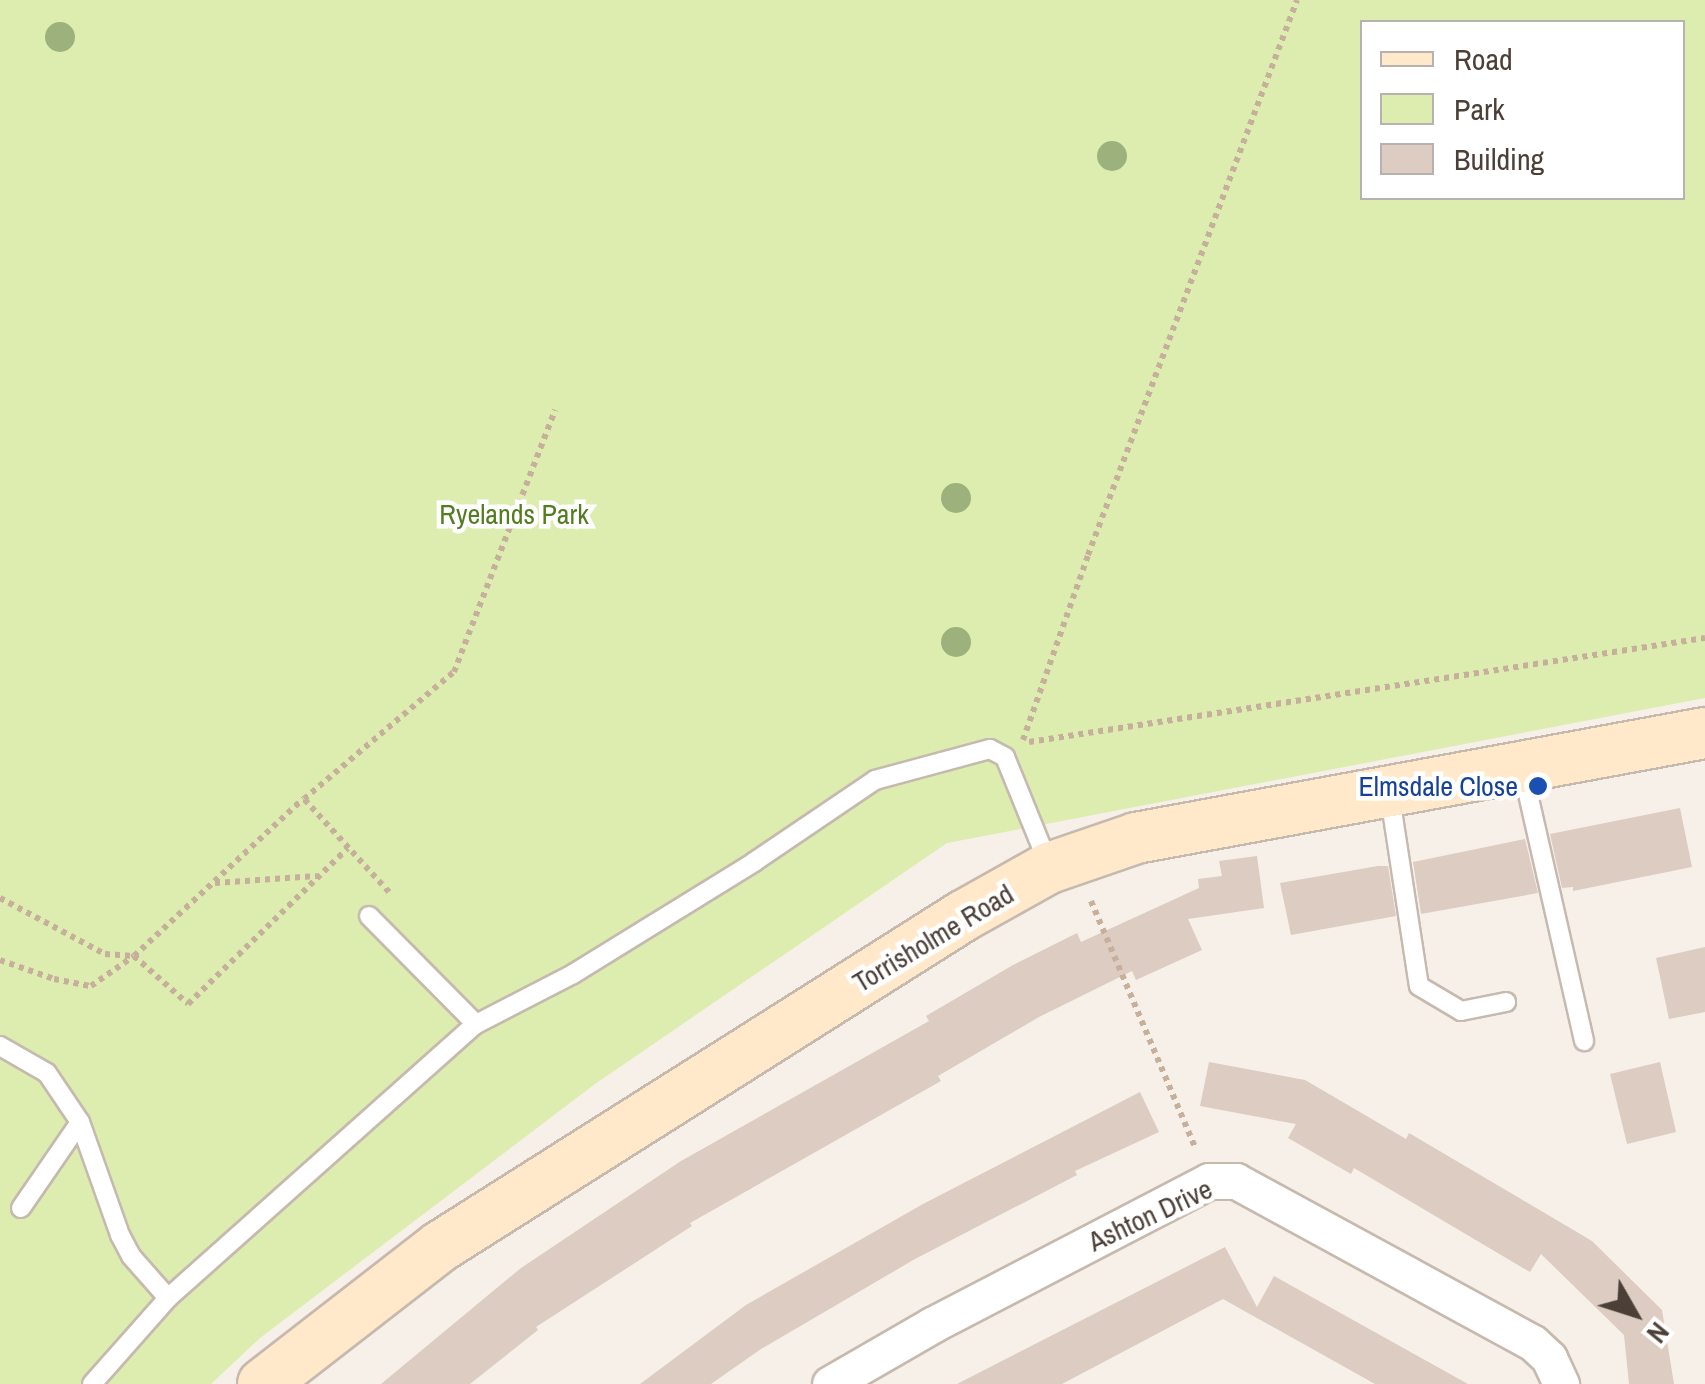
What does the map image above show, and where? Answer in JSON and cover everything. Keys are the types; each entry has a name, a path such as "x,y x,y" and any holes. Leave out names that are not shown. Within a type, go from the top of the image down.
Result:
{"main road":[{"name":"Torrisholme Road","path":"262,1384 441,1246 946,926 1062,864 1136,838 1522,767 1703,740"}],"street":[{"name":"Ashton Drive","path":"830,1384 932,1324 1209,1181 1236,1181 1533,1344 1549,1358 1560,1384"}],"lane":[{"path":"92,1384 168,1298 476,1024 573,974 754,862 876,780 990,748 1005,757 1062,864"},
{"path":"1522,767 1527,806 1584,1040"},
{"path":"1389,791 1393,839 1420,986 1461,1011 1506,1002"},
{"path":"369,916 476,1024"},
{"path":"0,1046 47,1074 80,1122 120,1235 131,1256 168,1298"},
{"path":"21,1208 80,1122"}],"path":[{"path":"1297,0 1088,555 1022,743 1705,638"},
{"path":"0,960 54,979 92,986 134,956 304,799 454,672 555,410"},
{"path":"304,799 390,893 369,916"},
{"path":"0,898 105,954 134,956 188,1004 348,848"},
{"path":"1062,864 1209,1181"},
{"path":"213,883 318,876"}],"green space":[{"name":"Ryelands Park","path":"0,0 1705,0 1705,698 947,843 595,1084 260,1338 211,1384 0,1384"}],"building":[{"path":"1680,808 1692,867 1573,891 1573,887 1562,888 1550,834"},
{"path":"1525,839 1538,893 1421,914 1413,862"},
{"path":"1257,856 1264,908 1188,919 1202,950 1136,980 1132,971 1039,1017 938,1076 941,1081 690,1223 692,1226 536,1327 538,1330 470,1384 381,1384 521,1268 681,1161 929,1021 926,1016 1013,965 1077,933 1081,942 1199,888 1198,879 1222,876 1219,861"},
{"path":"1388,866 1396,916 1291,935 1280,883"},
{"path":"1705,947 1705,1012 1669,1019 1656,958"},
{"path":"1209,1062 1305,1080 1406,1139 1409,1133 1592,1241 1662,1310 1674,1384 1629,1384 1624,1335 1541,1254 1530,1272 1354,1168 1351,1174 1288,1138 1296,1124 1200,1106"},
{"path":"1660,1062 1676,1132 1627,1144 1610,1074"},
{"path":"1140,1092 1159,1132 1075,1171 1077,1175 915,1259 761,1349 711,1384 640,1384 746,1305 923,1204"},
{"path":"1225,1247 1257,1307 1274,1276 1468,1384 1375,1384 1223,1299 1062,1384 957,1384"}],"place":[{"name":"Elmsdale Close","path":"1538,786"}]}
